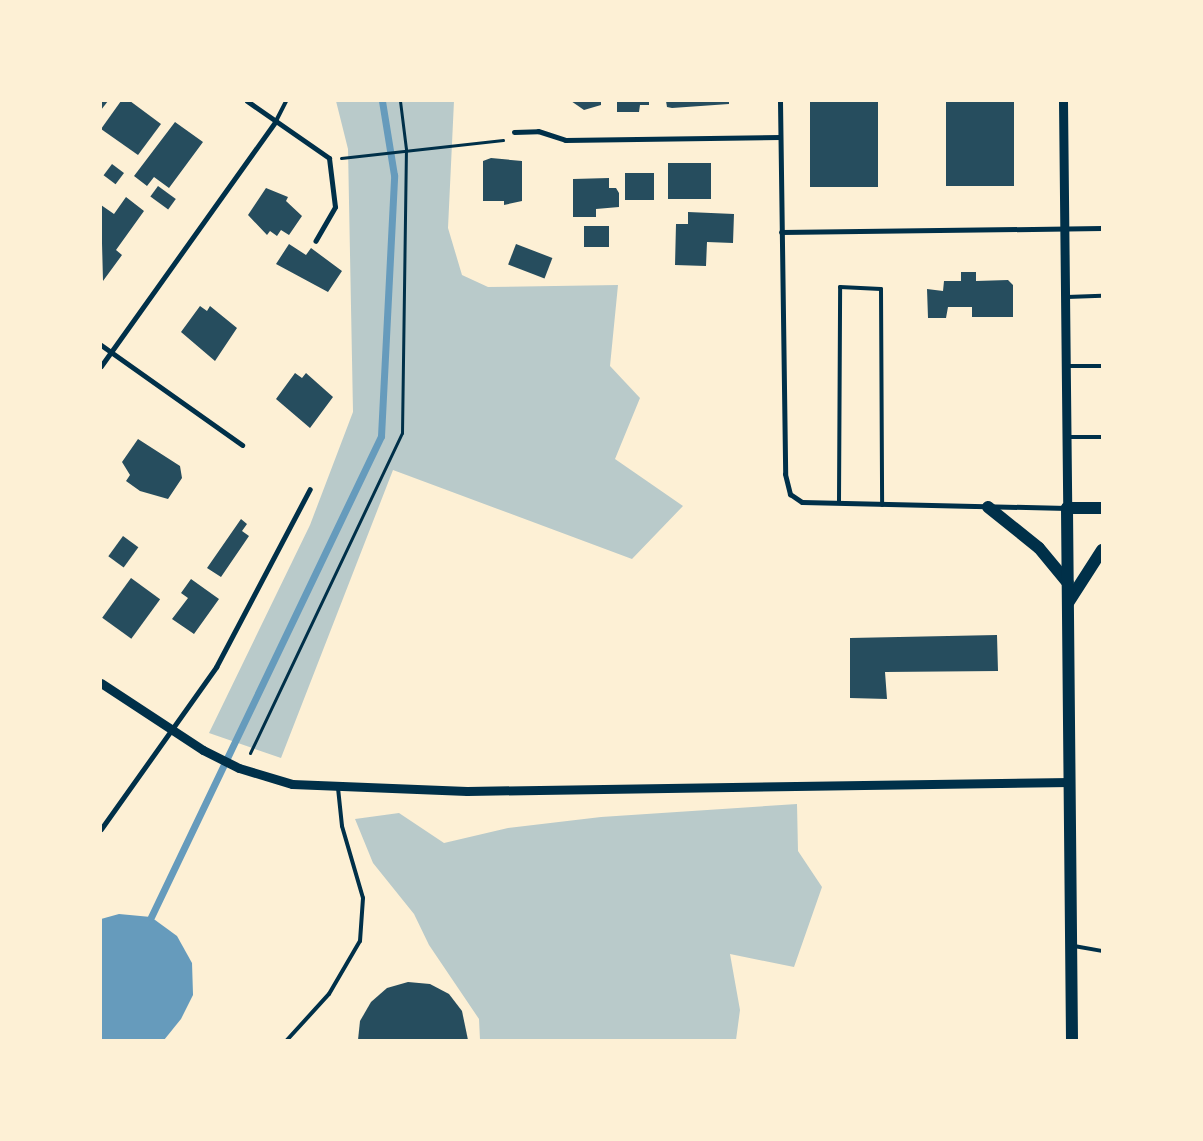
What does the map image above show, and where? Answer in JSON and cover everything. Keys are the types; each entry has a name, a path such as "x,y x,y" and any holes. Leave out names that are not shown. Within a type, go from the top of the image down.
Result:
{"main road":[{"path":"988,507 1039,548 1068,583"},
{"path":"1072,1040 1067,508 1102,508"},
{"path":"1068,603 1102,550"}],"street":[{"path":"247,101 329,158 335,207 315,241"},
{"path":"780,101 786,487 794,498 839,504 1067,508 1064,101"},
{"path":"101,366 276,122"},
{"path":"514,132 538,131 565,140 780,137"},
{"path":"782,232 1102,228"},
{"path":"101,345 242,445"},
{"path":"101,829 216,667 310,489"},
{"path":"101,683 170,732 202,750 239,768 292,784 338,788 467,791 1070,782"}],"lane":[{"path":"276,122 286,101"},
{"path":"839,504 840,288 881,289 882,505"},
{"path":"1065,297 1102,296"},
{"path":"1066,366 1102,366"},
{"path":"1066,437 1102,436"},
{"path":"287,1040 329,994 360,941 363,898 342,826 338,788"},
{"path":"1072,946 1102,950"}],"path":[{"path":"250,753 402,433 404,149 400,101"},
{"path":"329,158 503,140 514,132"}],"shaded area":[{"path":"336,101 454,101 448,228 462,275 488,287 618,285 610,366 640,398 615,459 683,506 632,559 393,470 281,758 209,733 310,525 353,412 348,149"},
{"path":"797,804 798,851 822,887 794,967 730,954 740,1010 736,1040 480,1040 479,1019 429,945 414,914 373,863 355,819 399,813 444,843 508,828 601,817"}],"water":[{"path":"119,914 151,917 177,936 192,963 193,995 181,1019 164,1040 101,1040 101,919"}],"building":[{"path":"101,101 108,101 101,110"},
{"path":"121,101 130,101 161,124 138,155 101,129"},
{"path":"571,101 601,101 601,105 584,110"},
{"path":"617,101 649,101 649,105 640,105 639,112 617,112"},
{"path":"666,101 729,101 729,104 672,108 667,107"},
{"path":"810,101 878,101 878,187 810,187"},
{"path":"946,101 1014,101 1014,186 946,186"},
{"path":"175,122 203,142 169,188 154,177 147,186 134,176"},
{"path":"491,158 522,161 522,201 504,205 504,201 483,201 483,161"},
{"path":"668,163 711,163 711,199 668,199"},
{"path":"112,164 124,173 116,184 104,175"},
{"path":"625,173 654,173 654,200 625,200"},
{"path":"609,178 609,188 616,188 619,193 619,207 596,209 596,217 573,217 573,179"},
{"path":"158,186 176,199 168,209 150,197"},
{"path":"266,188 288,197 286,201 302,216 289,235 281,230 277,236 270,231 267,235 248,215"},
{"path":"126,197 144,211 116,250 122,255 103,281 101,205 114,214"},
{"path":"688,212 734,214 733,243 707,242 706,266 675,265 676,224 688,224"},
{"path":"584,226 609,226 609,247 584,247"},
{"path":"289,244 306,255 311,248 342,271 328,292 276,264"},
{"path":"516,244 552,258 545,279 508,265"},
{"path":"961,272 976,272 976,281 1008,280 1013,285 1013,317 972,317 972,307 948,307 946,318 928,318 927,289 943,291 944,281 961,281"},
{"path":"200,306 207,311 210,306 237,328 215,361 181,332"},
{"path":"295,373 302,378 306,373 333,397 310,428 276,399"},
{"path":"138,439 180,466 182,478 168,499 140,491 126,481 130,475 122,462"},
{"path":"241,519 247,524 242,531 249,536 221,577 207,568"},
{"path":"123,536 138,547 124,567 108,556"},
{"path":"131,578 160,599 131,639 102,618"},
{"path":"191,579 219,599 194,634 172,619 188,598 181,593"},
{"path":"997,635 998,671 885,672 887,699 850,698 850,638"},
{"path":"408,982 430,984 449,994 462,1011 468,1040 358,1040 360,1021 371,1002 387,988"}],"waterway":[{"path":"151,917 381,436 394,175 382,101"}]}
